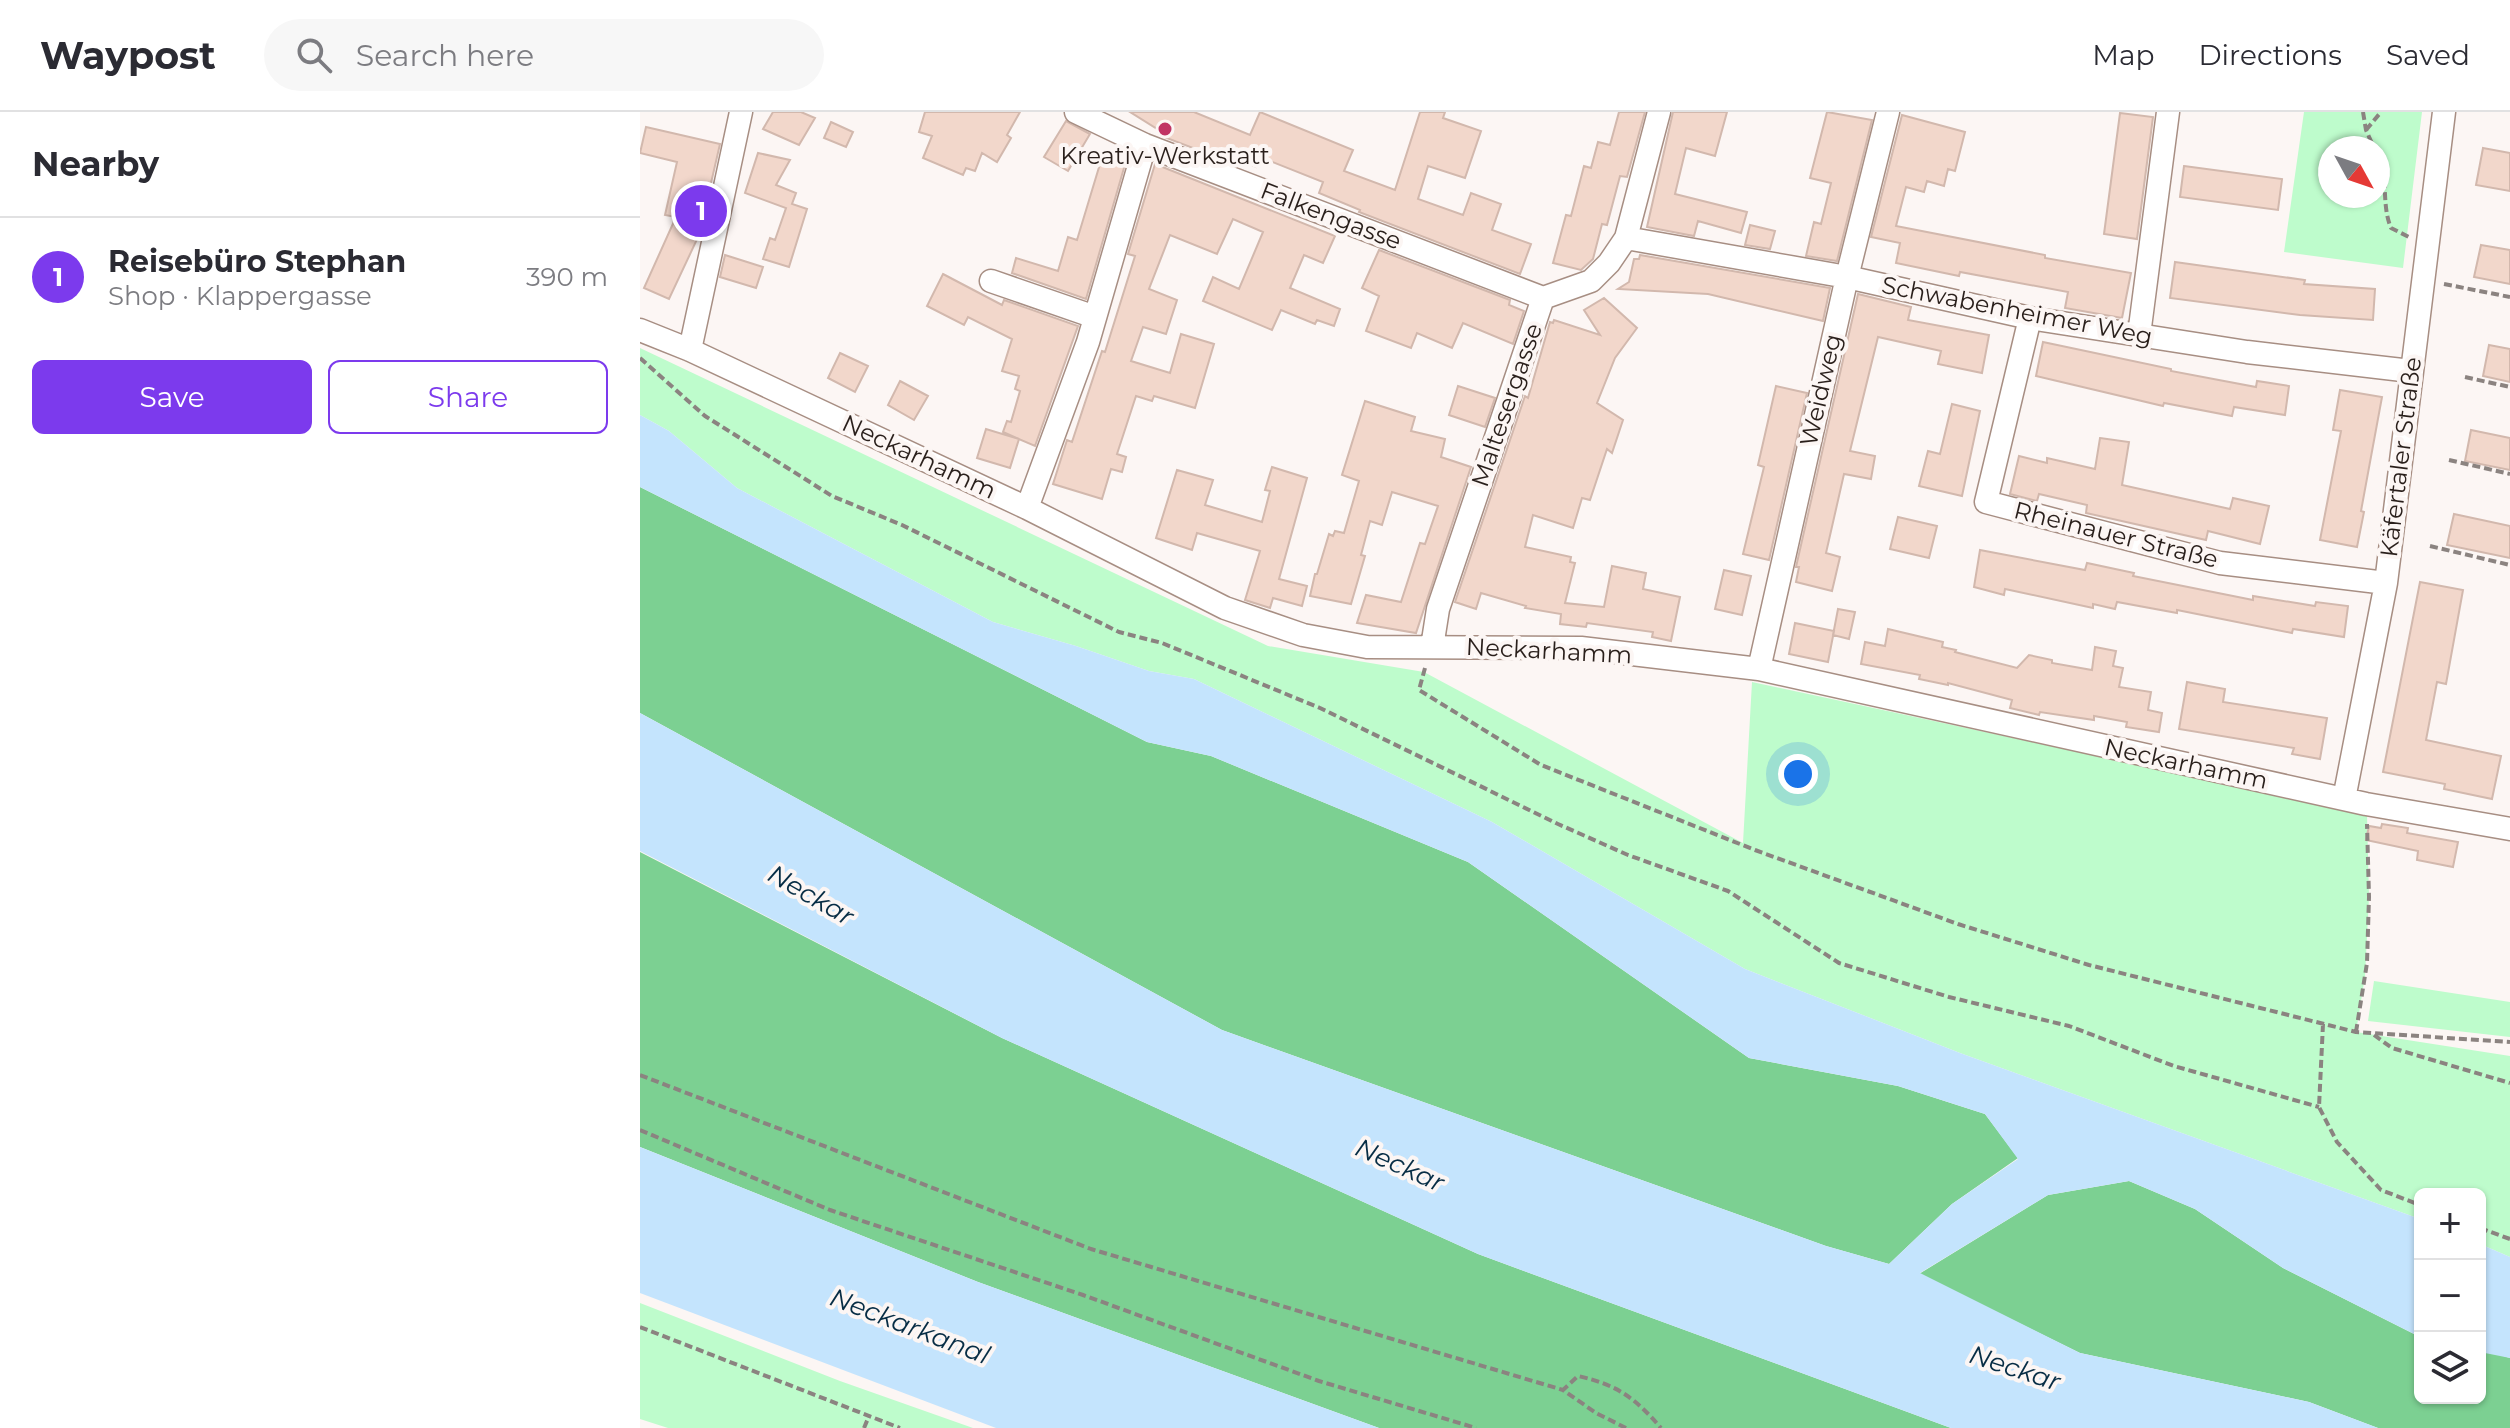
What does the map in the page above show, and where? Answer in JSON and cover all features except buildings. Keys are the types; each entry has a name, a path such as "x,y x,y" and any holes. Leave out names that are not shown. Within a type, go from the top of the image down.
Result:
{"street":[{"path":"690,350 741,112"},
{"name":"Falkengasse","path":"1076,112 1145,145 1543,298"},
{"name":"Maltesergasse","path":"1432,647 1438,609 1543,298 1591,281 1609,263 1626,238 1659,112"},
{"name":"Weidweg","path":"1759,669 1847,277 1888,112"},
{"path":"2139,335 2168,112"},
{"name":"Käfertaler Straße","path":"2344,799 2386,583 2444,112"},
{"path":"1027,508 1095,317 1145,145"},
{"name":"Schwabenheimer Weg","path":"1626,238 1847,277 2030,318 2247,352 2411,371"},
{"path":"991,281 1095,317"},
{"name":"Rheinauer Straße","path":"2030,318 1986,502 2220,563 2386,583"},
{"name":"Neckarhamm","path":"640,330 690,350 1027,508 1225,608 1303,635 1367,647 1581,648 1759,669 2344,799 2510,829"}],"path":[{"path":"2363,112 2369,136"},
{"path":"2366,130 2381,112"},
{"path":"2385,208 2391,228 2407,236 2427,240"},
{"path":"2422,280 2510,297"},
{"path":"640,358 705,416 832,496 902,525 1119,632 1162,643 1320,708 1558,824 1628,855 1728,891 1839,963 1949,997 2069,1026 2174,1066 2319,1107"},
{"path":"2465,377 2510,387"},
{"path":"2449,460 2510,474"},
{"path":"2430,546 2510,565"},
{"path":"1432,647 1419,690 1541,765 1755,850 1958,924 2089,965 2356,1032 2510,1042"},
{"path":"2356,1032 2367,963 2367,833"},
{"path":"2323,1023 2319,1107 2337,1142 2381,1190 2414,1203"},
{"path":"2373,1034 2392,1048 2510,1083"},
{"path":"640,1075 1091,1249 1563,1390 1596,1413 1626,1428"},
{"path":"640,1130 845,1215 1083,1295 1319,1381 1476,1428"},
{"path":"2486,1230 2510,1239"},
{"path":"640,1327 900,1428"},
{"path":"1563,1390 1578,1376 1597,1380 1626,1392 1661,1428"},
{"path":"864,1428 869,1416"}],"green space":[{"path":"2304,112 2422,112 2403,268 2284,252"},
{"path":"640,348 1268,646 1424,672 1743,843 1752,682 2367,814 2369,897 2365,976 2356,1032 2510,1056 2510,1257 2486,1247 2486,1188 2414,1188 2414,1217 1960,1053 1745,969 1492,822 1194,679 1149,671 993,622 737,488 669,431 640,415"},
{"path":"640,487 1147,742 1211,756 1468,862 1749,1058 1898,1086 1985,1114 2018,1158 1952,1204 1889,1264 1826,1246 1222,1030 640,713"},
{"path":"640,852 1002,1038 1478,1254 1951,1428 1379,1428 978,1282 640,1147"},
{"path":"2374,981 2510,1002 2510,1037 2368,1021"},
{"path":"2129,1181 2195,1209 2283,1268 2414,1334 2414,1404 2486,1404 2486,1352 2510,1358 2510,1428 2378,1428 2309,1402 2080,1353 1919,1274 2048,1195"},
{"path":"640,1303 840,1381 973,1428 668,1428 640,1419"}],"water":[{"name":"Neckar","path":"640,415 669,431 737,488 993,622 1149,671 1194,679 1492,822 1745,969 1960,1053 2414,1217 2414,1334 2283,1268 2195,1209 2129,1181 2048,1195 1920,1273 2080,1353 2309,1402 2378,1428 1951,1428 1478,1254 1002,1038 640,851 640,713 1222,1030 1826,1246 1889,1264 1952,1204 2018,1159 1985,1114 1898,1086 1749,1058 1468,862 1211,756 1147,742 640,487"},
{"name":"Neckarkanal","path":"640,1147 978,1282 1379,1428 996,1428 640,1293"},
{"path":"2486,1247 2510,1257 2510,1358 2486,1353"}],"place":[{"name":"Kreativ-Werkstatt","path":"1165,129"},
{"name":"Reisebüro Stephan","path":"701,211"}]}
